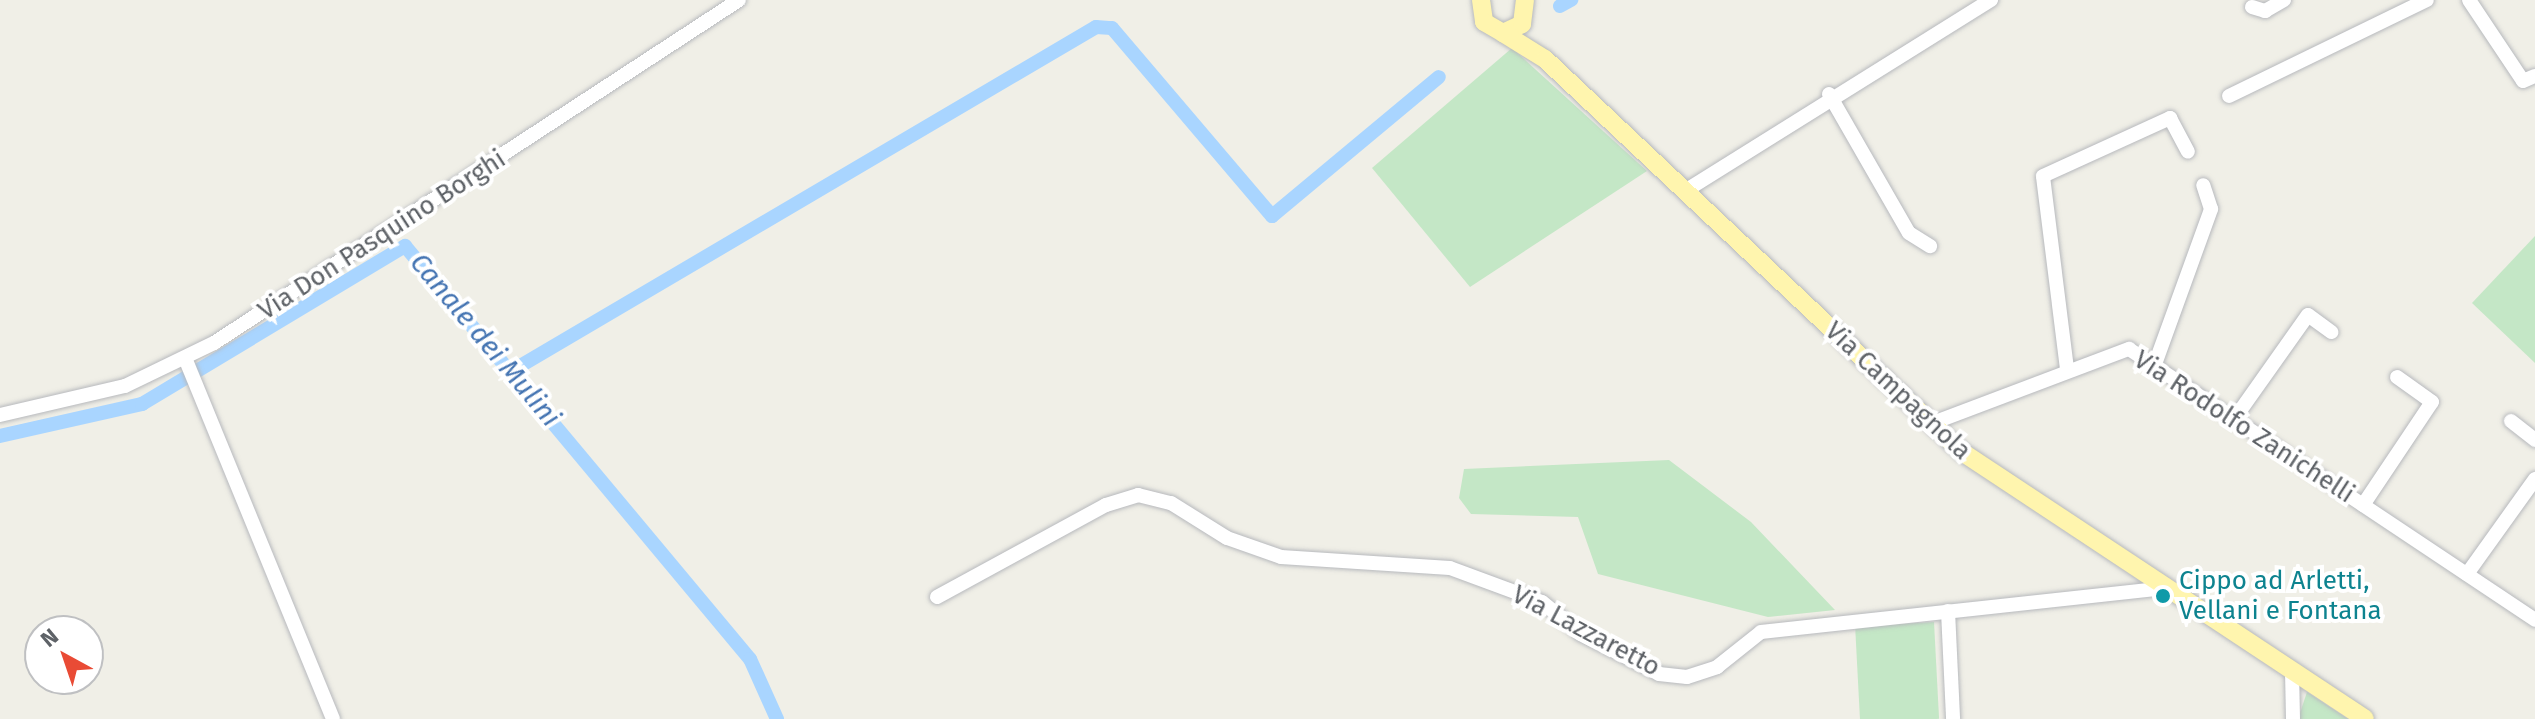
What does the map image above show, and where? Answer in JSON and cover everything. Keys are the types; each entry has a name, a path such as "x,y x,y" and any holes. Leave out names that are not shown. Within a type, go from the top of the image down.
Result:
{"main road":[{"name":"Via Campagnola","path":"1478,3 1489,28 1503,33 1545,59 1930,424 1986,470 2165,588 2297,681 2365,719"},
{"name":"Via Campagnola","path":"1503,33 1528,8 1545,59"}],"street":[{"name":"Via Don Pasquino Borghi","path":"0,415 190,370 739,0"},
{"path":"1685,191 1829,94 1991,0"},
{"path":"2252,7 2265,11 2284,0"},
{"path":"2229,96 2427,0"},
{"path":"2469,0 2523,81 2535,76"},
{"path":"1829,94 1909,233 1930,246"},
{"path":"2067,369 2043,176 2170,118 2188,152"},
{"path":"2155,364 2211,209 2203,185"},
{"path":"2235,418 2308,315 2331,332"},
{"name":"Via Rodolfo Zanichelli","path":"1930,424 2067,369 2129,349 2535,620"},
{"path":"190,370 333,719"},
{"path":"2363,505 2432,402 2397,377"},
{"path":"2511,421 2535,440"},
{"path":"2467,574 2535,479"},
{"name":"Via Lazzaretto","path":"937,597 1106,505 1138,495 1171,503 1227,538 1281,557 1405,561 1463,573 1542,602 1581,634 1659,674 1687,677 1717,667 1761,632 2165,588"},
{"path":"1948,611 1953,719"},
{"path":"2293,719 2297,681"}],"green space":[{"path":"1512,48 1647,171 1470,287 1372,168"},
{"path":"2535,236 2535,363 2472,303"},
{"path":"1669,460 1751,522 1835,610 1768,617 1598,574 1578,517 1471,514 1459,498 1464,469"},
{"path":"1934,622 1939,719 1860,719 1855,626"},
{"path":"2307,692 2348,719 2298,719"}],"waterway":[{"path":"1560,6 1571,0"},
{"path":"515,369 1096,27 1112,28 1272,216 1439,77"},
{"name":"Canale dei Mulini","path":"0,436 142,404 405,246 750,659 777,719"}],"place":[{"name":"Cippo ad Arletti, Vellani e Fontana","path":"2163,596"}]}
